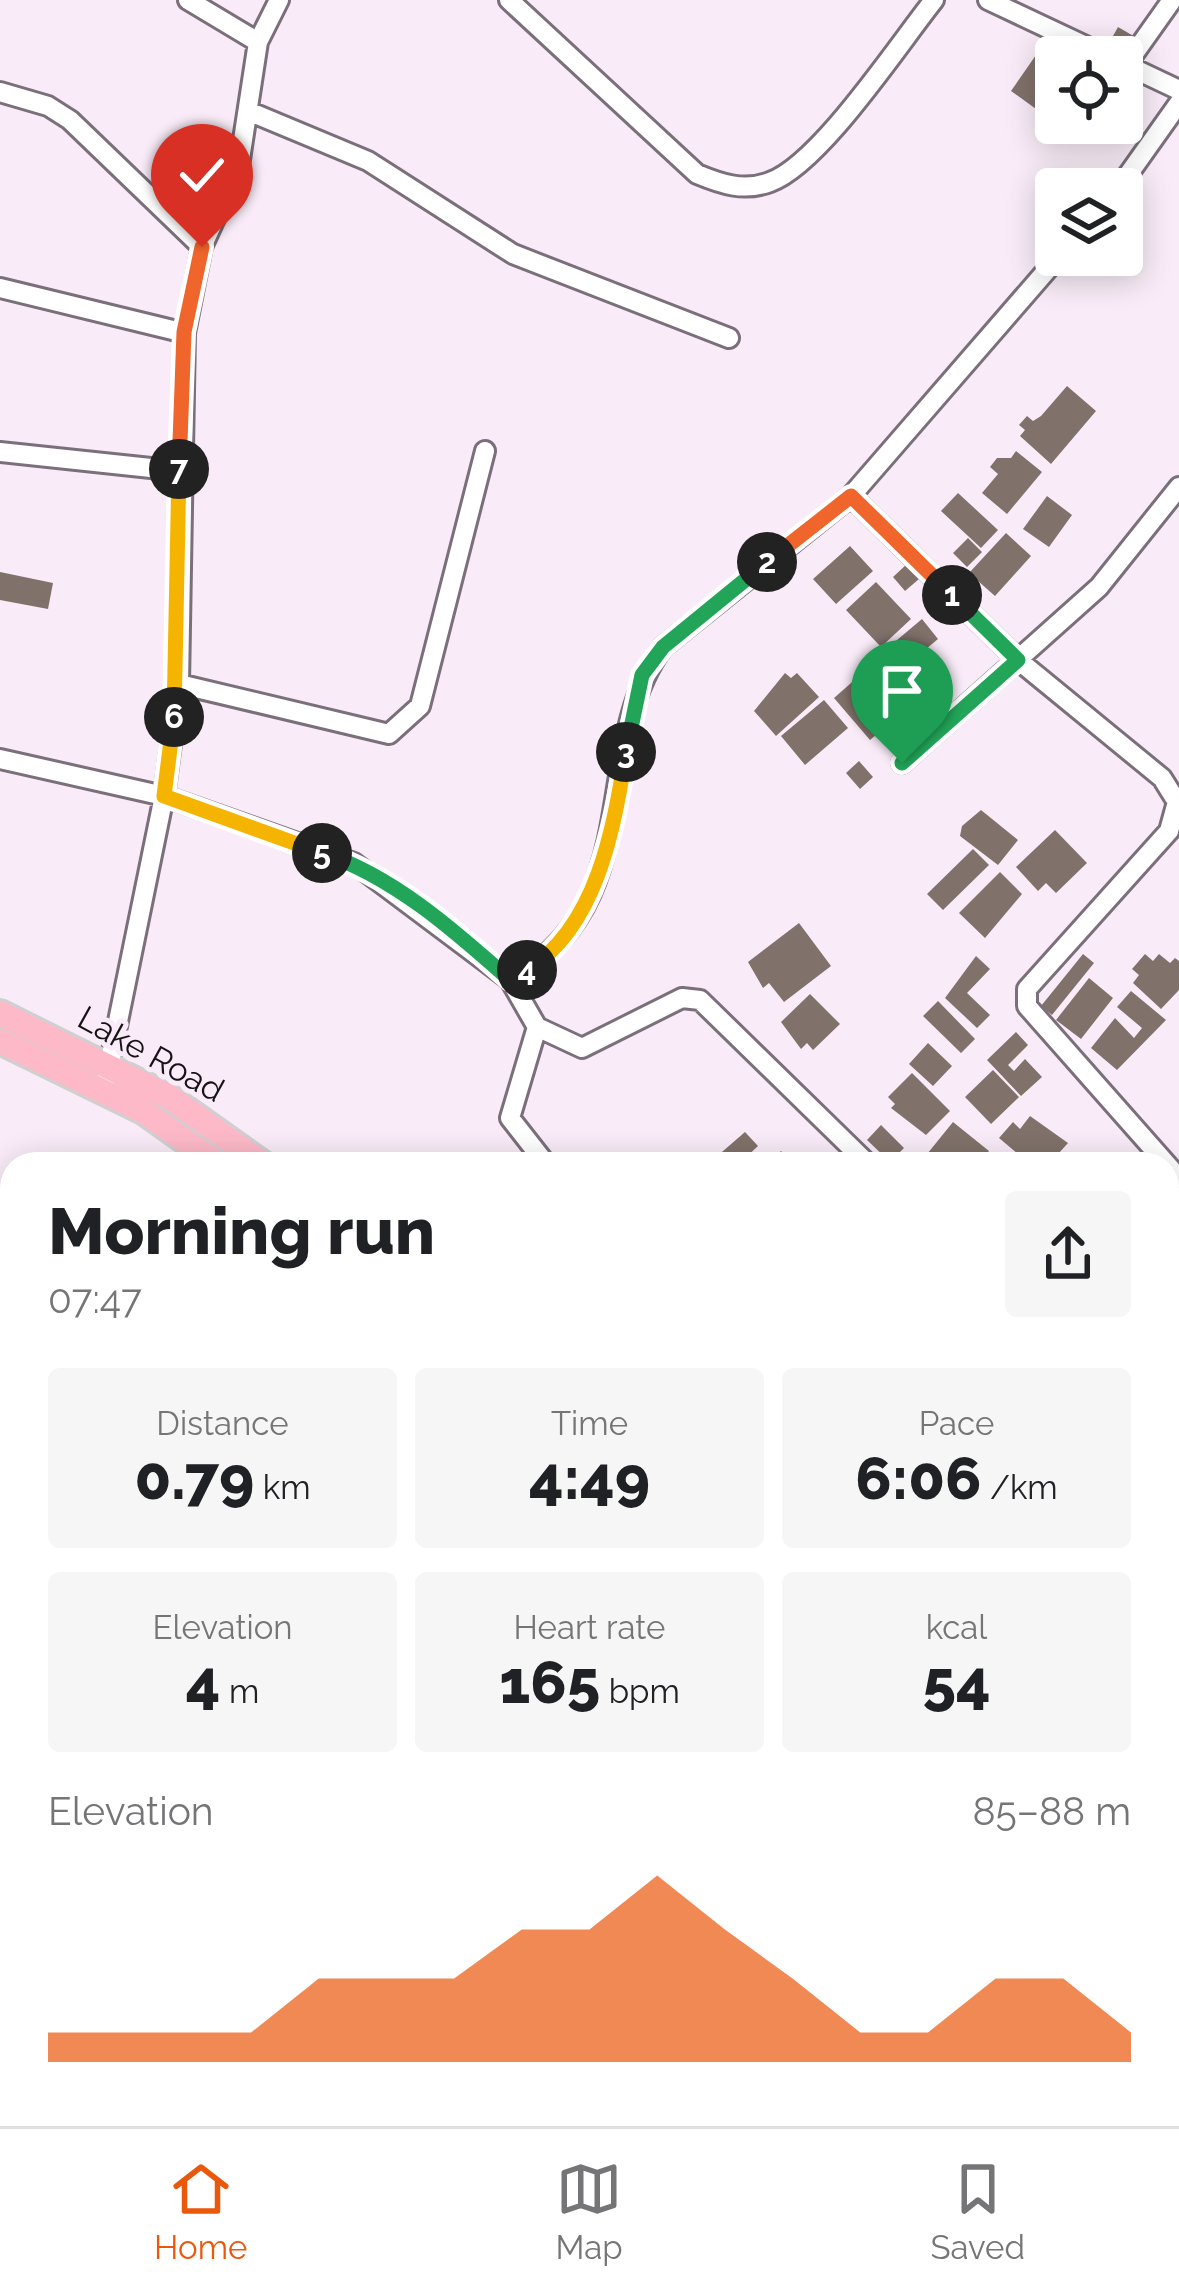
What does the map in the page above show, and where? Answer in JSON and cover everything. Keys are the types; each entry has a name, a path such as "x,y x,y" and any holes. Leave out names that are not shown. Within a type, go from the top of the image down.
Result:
{"main road":[{"name":"Lake Road","path":"0,1013 106,1078 203,1152"},
{"name":"Lake Road","path":"0,1041 169,1097 246,1152"}],"street":[{"path":"188,0 258,42"},
{"path":"106,1078 164,796 178,684 184,332 202,247 238,166 258,42 279,0"},
{"path":"509,0 697,174 729,187 770,182 808,158 934,0"},
{"path":"988,0 1064,36"},
{"path":"1141,36 1172,0"},
{"path":"1143,73 1179,90"},
{"path":"0,92 47,106 70,120 202,247"},
{"path":"1133,168 1179,103"},
{"path":"248,111 368,161 513,254 729,338"},
{"path":"510,980 559,948 598,873 616,816 642,675 663,647 851,496 1042,276"},
{"path":"0,288 184,332"},
{"path":"178,684 389,734 406,723 420,706 485,451"},
{"path":"0,452 179,471"},
{"path":"902,763 1099,586 1179,487"},
{"path":"851,496 1018,660 1162,778 1177,802 1168,831 1027,989 1027,1006 1156,1152"},
{"path":"0,759 164,796 354,863 510,980 537,1028 582,1048 682,998 700,1000 856,1152"},
{"path":"537,1028 510,1118 537,1152"}],"building":[{"path":"1118,27 1134,36 1113,36"},
{"path":"1035,56 1035,108 1011,91"},
{"path":"1067,386 1096,411 1051,464 1020,436 1025,430 1019,425 1027,416 1033,421 1041,416"},
{"path":"1016,451 1042,472 1007,514 982,493 998,474 990,467 997,458 1011,458"},
{"path":"958,493 998,530 981,548 941,511"},
{"path":"1047,496 1072,515 1049,547 1023,529"},
{"path":"1006,533 1031,556 995,596 969,573"},
{"path":"968,538 982,552 967,567 953,553"},
{"path":"850,546 873,571 836,604 813,579"},
{"path":"907,564 919,579 905,591 893,577"},
{"path":"0,572 53,583 48,609 0,600"},
{"path":"876,582 911,619 881,647 846,610"},
{"path":"922,619 938,639 901,670 884,651"},
{"path":"876,661 896,678 892,682 911,705 870,740 834,698"},
{"path":"785,673 791,678 797,673 819,697 776,736 754,711"},
{"path":"824,700 848,728 805,765 781,736"},
{"path":"859,761 873,777 860,789 846,773"},
{"path":"981,810 1018,840 998,865 960,836 962,826"},
{"path":"1055,830 1087,863 1056,893 1046,883 1038,891 1016,867"},
{"path":"973,849 989,865 943,910 927,894"},
{"path":"1000,872 1022,894 985,938 959,913"},
{"path":"799,923 831,966 784,1002 769,983 763,988 748,962"},
{"path":"1083,954 1094,963 1052,1015 1041,1006"},
{"path":"1145,954 1153,961 1159,954 1170,963 1175,958 1179,961 1179,990 1161,1009 1133,983 1139,975 1132,969"},
{"path":"976,956 990,969 967,993 990,1015 977,1028 945,998"},
{"path":"1089,978 1113,998 1081,1039 1056,1020"},
{"path":"1131,991 1166,1020 1117,1070 1091,1048 1115,1018 1134,1038 1142,1028 1117,1007"},
{"path":"810,994 840,1024 813,1050 807,1043 801,1049 781,1022"},
{"path":"938,1001 975,1039 961,1053 923,1016"},
{"path":"1016,1032 1028,1045 1008,1065 1014,1071 1025,1059 1042,1077 1021,1096 987,1060"},
{"path":"928,1043 952,1066 933,1086 909,1064"},
{"path":"993,1070 1019,1097 991,1124 965,1097"},
{"path":"912,1073 950,1111 926,1135 891,1108 895,1104 888,1097"},
{"path":"1030,1116 1068,1143 1060,1152 1016,1152 999,1138 1013,1122 1020,1129"},
{"path":"953,1122 989,1151 988,1152 929,1152"},
{"path":"881,1125 904,1148 880,1152 867,1140"},
{"path":"745,1132 758,1146 752,1152 722,1152"}],"route":[{"path":"202,247 184,332 178,684 164,796 354,863 510,980 559,948 598,873 616,816 642,675 663,647 851,496 1018,660 902,763"}]}
